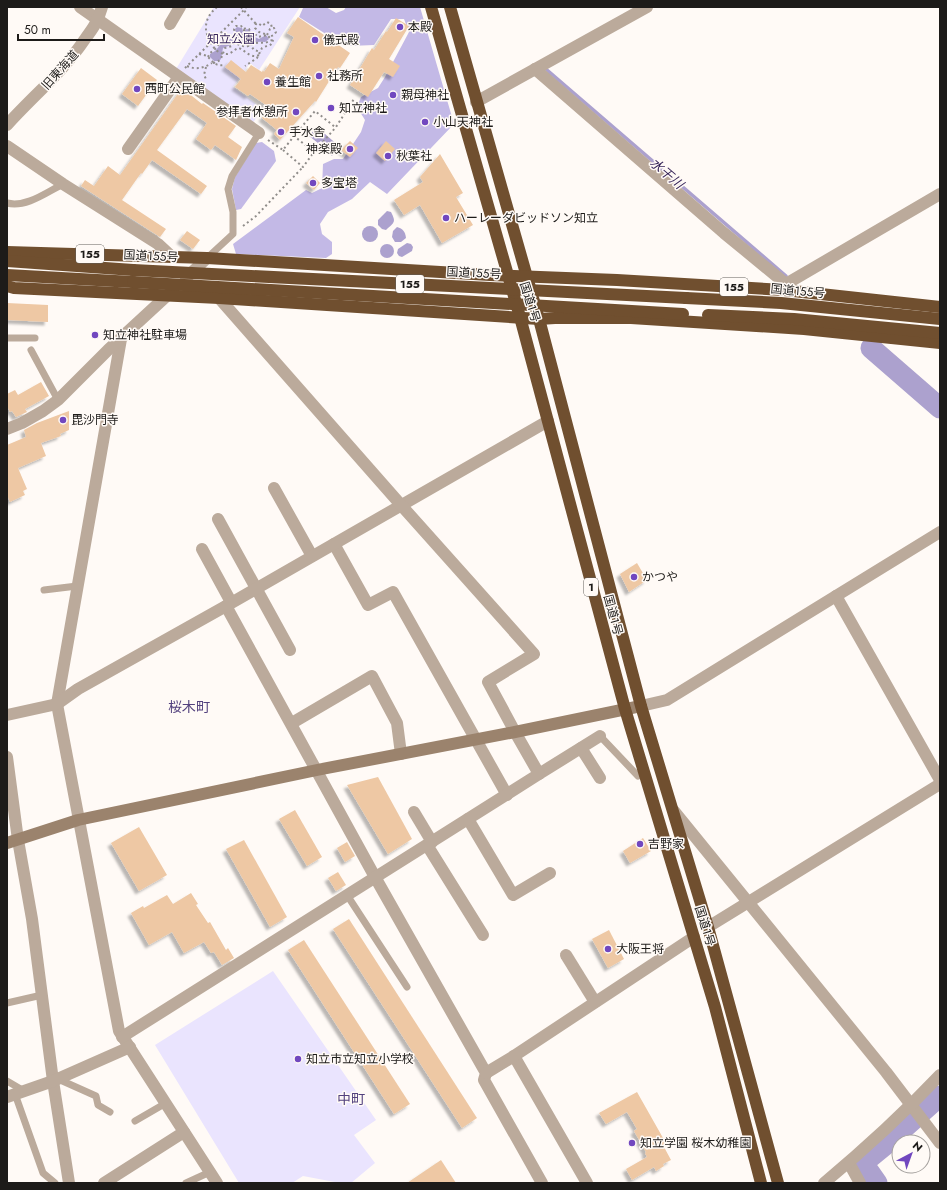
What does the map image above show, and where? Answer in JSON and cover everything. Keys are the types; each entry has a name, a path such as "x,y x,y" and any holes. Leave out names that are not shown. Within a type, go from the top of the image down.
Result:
{"highway":[{"name":"国道1号","path":"431,7 520,317 625,709 715,1007 761,1183"},
{"name":"国道1号","path":"450,7 539,319 641,706 708,927 778,1183"},
{"name":"155","path":"7,252 207,258 507,276 785,287 940,307"},
{"name":"国道155号","path":"7,261 133,276 683,314 794,319 940,333"},
{"name":"国道155号","path":"7,275 133,276 686,298 781,303 940,319"},
{"name":"155","path":"7,286 14,288 220,298 539,319 631,318 804,329 940,343"}],"street":[{"path":"80,7 259,133"},
{"name":"旧東海道","path":"7,125 52,80 76,53 99,20 102,7"},
{"path":"170,24 180,7"},
{"path":"476,102 646,7"},
{"path":"535,69 785,287 940,194"},
{"path":"128,149 179,77"},
{"path":"7,146 63,184 158,244 172,257"},
{"path":"7,429 22,423 58,400 106,348 121,339 138,318 167,296 207,258"},
{"path":"220,298 400,505 534,654 488,682 539,774"},
{"path":"121,339 57,704 119,1031 217,1183"},
{"path":"7,715 57,704 78,689 548,421"},
{"path":"274,488 312,556"},
{"path":"218,520 290,650"},
{"path":"12,841 78,820 317,770 476,740 667,700 940,532"},
{"path":"334,544 368,605 393,592 506,795"},
{"path":"202,549 228,604 317,770 375,877 486,1073"},
{"path":"836,596 940,780"},
{"path":"292,723 372,676 397,723 401,754"},
{"path":"122,1037 600,736"},
{"path":"581,748 600,778"},
{"path":"7,758 12,841 32,919 42,995 56,1080 69,1183"},
{"path":"708,927 940,784"},
{"path":"674,811 886,1072 940,1143"},
{"path":"414,812 430,843 483,935"},
{"path":"468,819 513,895 550,873"},
{"path":"542,1183 484,1080 486,1073 694,937"},
{"path":"566,955 595,1002"},
{"path":"16,1094 56,1080 130,1047"},
{"path":"514,1056 587,1183"},
{"path":"824,1183 911,1106 940,1074"},
{"path":"104,1183 184,1132"},
{"path":"849,1162 860,1183"}],"lane":[{"path":"207,258 233,234 233,212 228,189 232,176 259,133"},
{"path":"7,203 12,204 29,201 63,184"},
{"path":"7,338 36,338"},
{"path":"31,350 58,400"},
{"path":"44,590 77,586"},
{"path":"600,736 638,776"},
{"path":"347,895 407,987"},
{"path":"7,1002 42,995"},
{"path":"56,1080 96,1096 98,1104 110,1112"},
{"path":"7,1081 16,1094 43,1172 56,1183"},
{"path":"135,1121 166,1103"},
{"path":"186,1183 210,1172"}],"path":[{"path":"217,7 211,13 205,30 206,36 215,49 222,54 228,54 239,48 252,56 259,56"},
{"path":"241,7 245,9 256,24 256,30 272,40"},
{"path":"179,77 187,66 210,42 245,9"},
{"path":"256,24 258,23 262,26 267,22 271,24 272,28 276,32 274,36 269,37"},
{"path":"208,57 221,42 227,40 230,36 235,34 234,29 236,26 249,29 252,35 256,35 258,37 266,35 272,28"},
{"path":"244,29 244,34 247,36 247,40 254,50 261,52"},
{"path":"244,34 241,35 241,38 247,40"},
{"path":"187,66 196,68 218,63 225,48 232,46 234,43 246,47 250,44 258,42 265,43 272,40"},
{"path":"245,66 259,56 264,47 272,44 272,40"},
{"path":"199,54 208,57 213,63 224,66"},
{"path":"206,66 205,78 209,83"},
{"path":"233,234 256,216 303,167 336,127 354,98"},
{"path":"283,150 315,111 336,127"},
{"path":"259,133 283,150 303,167"},
{"path":"294,136 314,152"}],"green space":[{"name":"知立公園","path":"214,7 300,7 259,70 250,63 233,87 263,109 252,124 176,69"},
{"path":"273,971 376,1120 354,1135 375,1163 351,1183 340,1183 303,1176 292,1183 239,1183 155,1045"}],"shaded area":[{"path":"326,7 336,13 344,10 346,7 420,7 454,124 387,194 370,182 352,199 328,212 320,224 322,234 332,242 332,254 326,258 236,254 233,244 306,190 312,193 322,188 323,164 334,159 343,159 361,132 365,120 357,107 361,97 378,88 409,32 404,19 391,19 374,45 350,46 340,43 299,17 303,8"},
{"path":"237,27 242,28 243,31 239,34 239,37 244,42 250,38 245,33 245,30 247,29 250,30 251,35 259,39 266,35 269,39 265,42 255,42 246,45 236,41 233,42 231,45 223,48 221,59 219,61 214,61 210,57 210,54 223,42 228,41 236,34 235,29"},
{"path":"317,127 340,147 332,156 323,148 324,144 321,141 318,143 309,136"},
{"path":"262,142 274,151 276,161 241,209 236,210 232,189 235,177 256,143"},
{"path":"387,211 391,212 394,222 386,230 382,229 378,225 378,220"},
{"path":"370,226 376,228 378,234 376,240 370,242 364,240 362,234 364,228"},
{"path":"397,227 403,231 406,236 406,238 401,242 395,242 392,237 393,231"},
{"path":"407,243 411,244 413,247 412,251 402,257 399,256 397,253 398,249"},
{"path":"387,244 392,246 394,251 392,256 387,258 382,256 380,251 382,246"}],"building":[{"path":"298,17 350,53 340,68 338,67 316,102 315,101 280,140 274,134 277,130 262,118 270,108 250,94 248,96 235,87 241,79 225,67 231,60 246,72 251,65 262,72 263,70 264,72 270,63 279,69 294,37 287,33"},
{"path":"396,18 409,26 389,59 400,66 393,77 384,72 368,97 350,85 372,48 374,50"},
{"path":"141,68 157,80 138,106 122,94"},
{"path":"182,88 202,104 203,103 236,126 228,137 242,147 236,160 215,145 211,150 196,139 207,123 187,109 157,150 207,186 201,194 152,160 122,200 166,229 160,237 81,186 85,180 94,186 108,166 120,175"},
{"name":"神楽殿","path":"350,141 358,148 350,157 341,150"},
{"name":"秋葉社","path":"386,141 395,149 385,161 376,153"},
{"path":"440,154 463,193 456,197 473,225 442,243 420,205 404,215 394,200 423,182 420,177"},
{"name":"多宝塔","path":"313,176 320,183 314,190 306,183"},
{"path":"187,231 200,240 193,249 180,240"},
{"path":"7,303 48,305 48,322 7,320"},
{"path":"41,382 49,396 25,409 27,412 16,417 12,411 10,412 7,406 7,394 15,390 18,395"},
{"path":"69,411 69,430 60,434 61,436 41,443 46,456 18,468 27,489 23,491 25,495 10,502 7,495 7,445 26,437 24,430 37,423"},
{"name":"かつや","path":"637,563 647,580 629,592 620,574"},
{"path":"378,777 412,839 388,854 347,785"},
{"path":"295,810 322,857 307,866 279,819"},
{"path":"139,827 167,875 139,891 111,843"},
{"name":"吉野家","path":"643,838 651,851 630,863 623,851"},
{"path":"244,840 287,917 270,927 226,849"},
{"path":"347,842 355,856 345,862 337,848"},
{"path":"338,872 346,885 336,891 328,878"},
{"path":"191,893 198,904 196,905 208,923 210,922 226,950 228,948 234,958 222,965 214,952 211,953 204,942 184,953 172,932 149,945 131,913 143,906 144,908 167,895 173,904"},
{"path":"349,919 477,1118 462,1128 333,929"},
{"name":"大阪王将","path":"609,930 624,959 608,968 592,939"},
{"path":"304,940 410,1104 394,1114 288,950"},
{"path":"637,1092 667,1145 664,1147 671,1160 663,1164 664,1166 656,1171 654,1167 632,1180 626,1169 647,1157 646,1152 634,1131 637,1129 627,1112 606,1124 599,1113"},
{"path":"441,1160 456,1183 407,1183"}],"waterway":[{"name":"水干川","path":"547,70 786,276"},
{"name":"水干川","path":"871,348 940,408"},
{"path":"877,1183 863,1163 940,1096"}],"place":[{"name":"本殿","path":"400,27"},
{"name":"儀式殿","path":"315,40"},
{"name":"社務所","path":"319,76"},
{"name":"養生館","path":"267,82"},
{"name":"西町公民館","path":"137,89"},
{"name":"親母神社","path":"393,95"},
{"name":"知立神社","path":"331,108"},
{"name":"参拝者休憩所","path":"296,112"},
{"name":"小山天神社","path":"425,122"},
{"name":"手水舎","path":"281,132"},
{"name":"神楽殿","path":"350,149"},
{"name":"秋葉社","path":"388,156"},
{"name":"多宝塔","path":"313,183"},
{"name":"ハーレーダビッドソン知立","path":"446,218"},
{"name":"知立神社駐車場","path":"95,335"},
{"name":"毘沙門寺","path":"63,420"},
{"name":"かつや","path":"634,577"},
{"name":"吉野家","path":"640,844"},
{"name":"大阪王将","path":"608,949"},
{"name":"知立市立知立小学校","path":"298,1059"},
{"name":"知立学園 桜木幼稚園","path":"632,1143"}],"district":[{"name":"桜木町","path":"189,707"},
{"name":"中町","path":"351,1099"}]}
